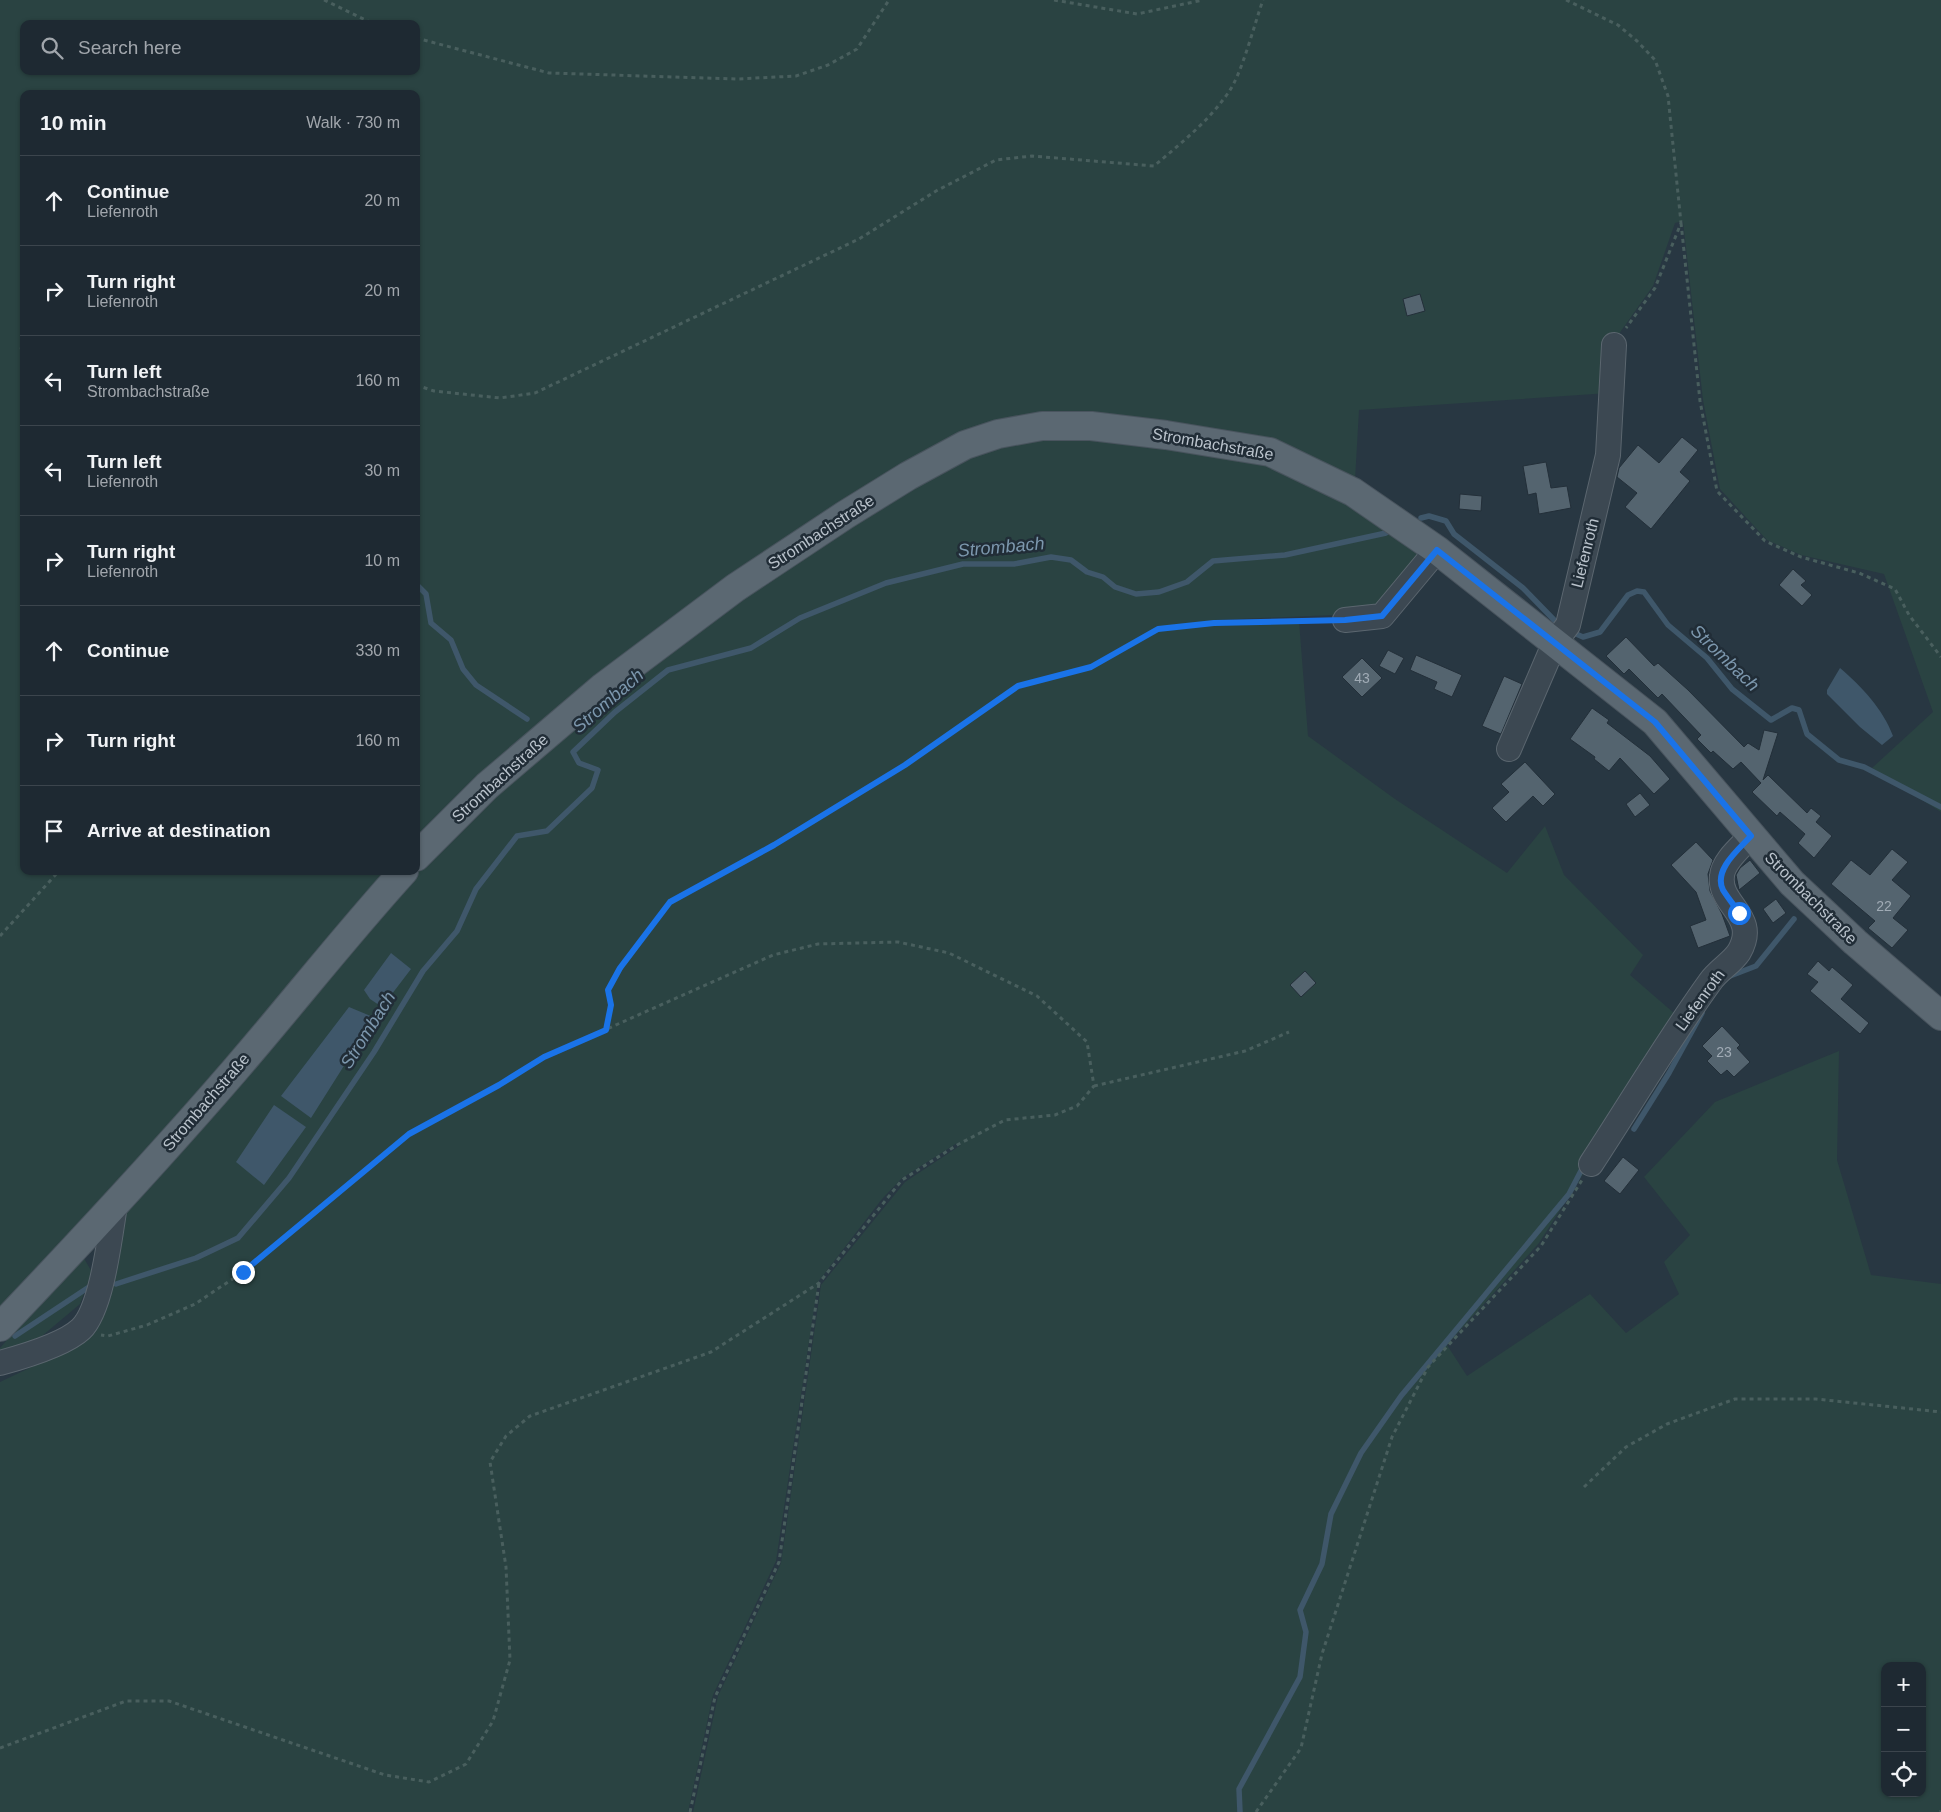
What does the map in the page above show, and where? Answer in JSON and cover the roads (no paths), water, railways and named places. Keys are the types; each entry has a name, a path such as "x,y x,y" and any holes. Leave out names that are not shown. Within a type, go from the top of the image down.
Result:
{"main road":[{"name":"Strombachstraße","path":"420,853 487,786 603,687 735,588 908,476 965,445 998,434 1042,426 1091,426 1166,435 1270,452 1352,492 1437,550 1655,722 1751,836 1799,889 1855,942 1941,1016"},
{"name":"Strombachstraße","path":"0,1326 115,1205 235,1070 357,922 400,875"}],"street":[{"name":"Liefenroth","path":"1509,749 1555,642 1568,625 1608,455 1614,345"},
{"path":"1345,620 1382,616 1437,550"},
{"name":"Liefenroth","path":"1591,1164 1711,980 1739,952 1746,928 1739,913 1722,888 1722,874 1728,861 1751,836"},
{"path":"0,1364 43,1350 81,1330 94,1310 115,1205"}],"water":[{"path":"1840,668 1871,699 1889,726 1893,736 1882,745 1860,727 1827,694 1827,690"},
{"path":"391,953 411,969 382,1007 370,999 364,990"},
{"path":"349,1007 373,1017 371,1023 311,1118 281,1096"},
{"path":"274,1105 306,1127 264,1185 236,1162"}],"waterway":[{"name":"Strombach","path":"1421,518 1429,516 1446,521 1454,534 1523,588 1560,626"},
{"name":"Strombach","path":"116,1284 196,1258 238,1238 289,1178 374,1052 423,971 457,931 476,889 517,836 547,831 592,788 598,770 579,763 573,752 615,712 668,670 751,648 800,618 886,583 963,564 1014,564 1051,557 1071,560 1087,572 1103,577 1115,587 1136,594 1159,592 1187,582 1213,561 1285,555 1386,533"},
{"path":"420,588 426,594 431,623 451,640 463,669 476,685 527,719"},
{"name":"Strombach","path":"1574,633 1583,637 1600,632 1628,595 1637,591 1644,592 1668,625 1707,658 1732,689 1771,720 1792,708 1799,710 1807,734 1839,760 1864,767 1941,807"},
{"path":"1730,976 1756,966 1794,919"},
{"path":"1634,1129 1669,1073 1702,1013"},
{"path":"1240,1812 1239,1789 1300,1677 1306,1632 1300,1610 1322,1564 1331,1514 1361,1453 1401,1396 1569,1194 1584,1165"},
{"name":"Strombach","path":"15,1336 89,1287"}]}
